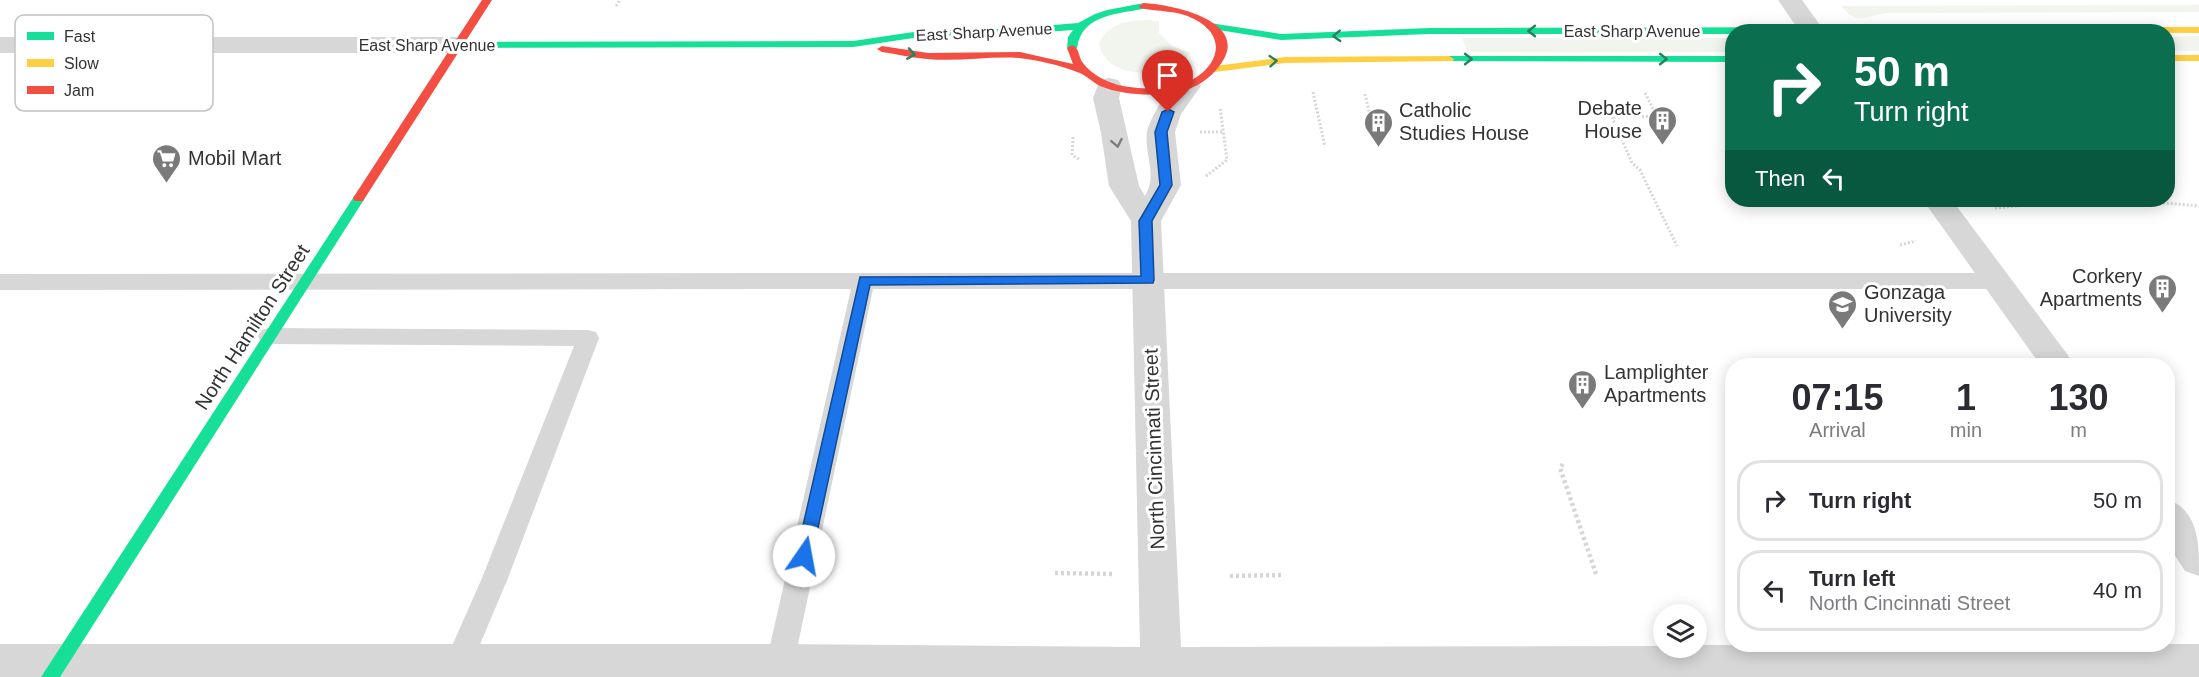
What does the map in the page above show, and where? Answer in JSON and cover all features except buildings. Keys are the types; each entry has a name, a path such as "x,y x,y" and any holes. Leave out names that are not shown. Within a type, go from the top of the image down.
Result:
{"street":[{"name":"North Hamilton Street","path":"54,670 487,0"},
{"path":"1790,0 1808,24"},
{"path":"1111,5 1180,5 1210,26 1219,36 1223,47 1222,58 1215,69 1204,79 1169,91 1149,92 1108,86 1092,79 1072,58 1070,47 1072,36 1080,26 1111,5"},
{"name":"East Sharp Avenue","path":"213,45 853,44 927,33 1004,32 1080,26"},
{"name":"East Sharp Avenue","path":"1210,26 1302,38 1429,31 1725,31"},
{"name":"East Sharp Avenue","path":"2175,30 2199,30"},
{"name":"East Sharp Avenue","path":"853,44 928,56 1020,55 1080,69"},
{"path":"2175,58 2199,58"},
{"name":"East Sharp Avenue","path":"1215,69 1285,60 1324,59 1725,59"},
{"path":"1108,86 1106,98 1115,133 1124,186 1146,221 1166,185 1161,132 1168,112 1188,86"},
{"path":"1942,207 2054,358"},
{"name":"North Cincinnati Street","path":"1146,221 1161,671"},
{"path":"2175,525 2199,559"},
{"path":"0,663 54,670 458,664 780,663 1161,671 2199,663"}],"lane":[{"path":"780,663 864,280"},
{"path":"0,282 1997,281"},
{"path":"268,336 588,338 499,567 458,664"}],"path":[{"path":"616,6 620,0"},
{"path":"1318,88 1312,88 1325,147"},
{"path":"1644,90 1658,118 1612,117 1632,163 1640,170 1694,280"},
{"path":"1364,91 1371,120"},
{"path":"1203,178 1227,160 1220,104"},
{"path":"1073,133 1072,155 1081,160"},
{"path":"2175,204 2199,206"},
{"path":"1995,208 2004,207"},
{"path":"1563,464 1560,468 1596,574"},
{"path":"1055,573 1113,574"},
{"path":"1230,576 1282,575"}],"shaded area":[{"path":"2199,5 2199,12 1886,13 1862,18 1852,16 1841,6"},
{"path":"1159,21 1159,33 1172,46 1191,53 1181,62 1155,72 1126,70 1114,65 1104,56 1099,44 1107,31 1126,22"},
{"path":"2199,36 2199,51 2175,51 2175,37"},
{"path":"1462,38 1725,38 1725,52 1468,52"}],"traffic: fast":[{"path":"1072,48 1079,28 1088,21 1110,12 1144,6"},
{"path":"456,45 853,44 927,33 1004,32 1080,26"},
{"path":"1210,26 1281,37 1429,31 1725,30"},
{"path":"1449,59 1725,59"},
{"path":"50,677 359,198"}],"traffic: slow":[{"path":"2175,30 2199,30"},
{"path":"2175,58 2199,58"},
{"path":"1215,69 1285,60 1449,59"}],"traffic: jam":[{"path":"359,198 487,0"},
{"path":"1072,48 1077,63 1087,73 1102,82 1122,89 1136,91 1178,89 1191,84 1209,72 1221,56 1222,47 1220,37 1213,28 1190,13 1144,6"},
{"path":"882,49 928,56 1020,55 1080,69"}],"place":[{"name":"Debate House","path":"1663,146"},
{"name":"Catholic Studies House","path":"1378,148"},
{"name":"Mobil Mart","path":"167,184"},
{"name":"Corkery Apartments","path":"2163,314"},
{"name":"Gonzaga University","path":"1843,330"},
{"name":"Lamplighter Apartments","path":"1583,410"}],"route":[{"path":"804,556 864,280 1148,280 1146,221 1166,185 1161,132 1168,112"}]}
